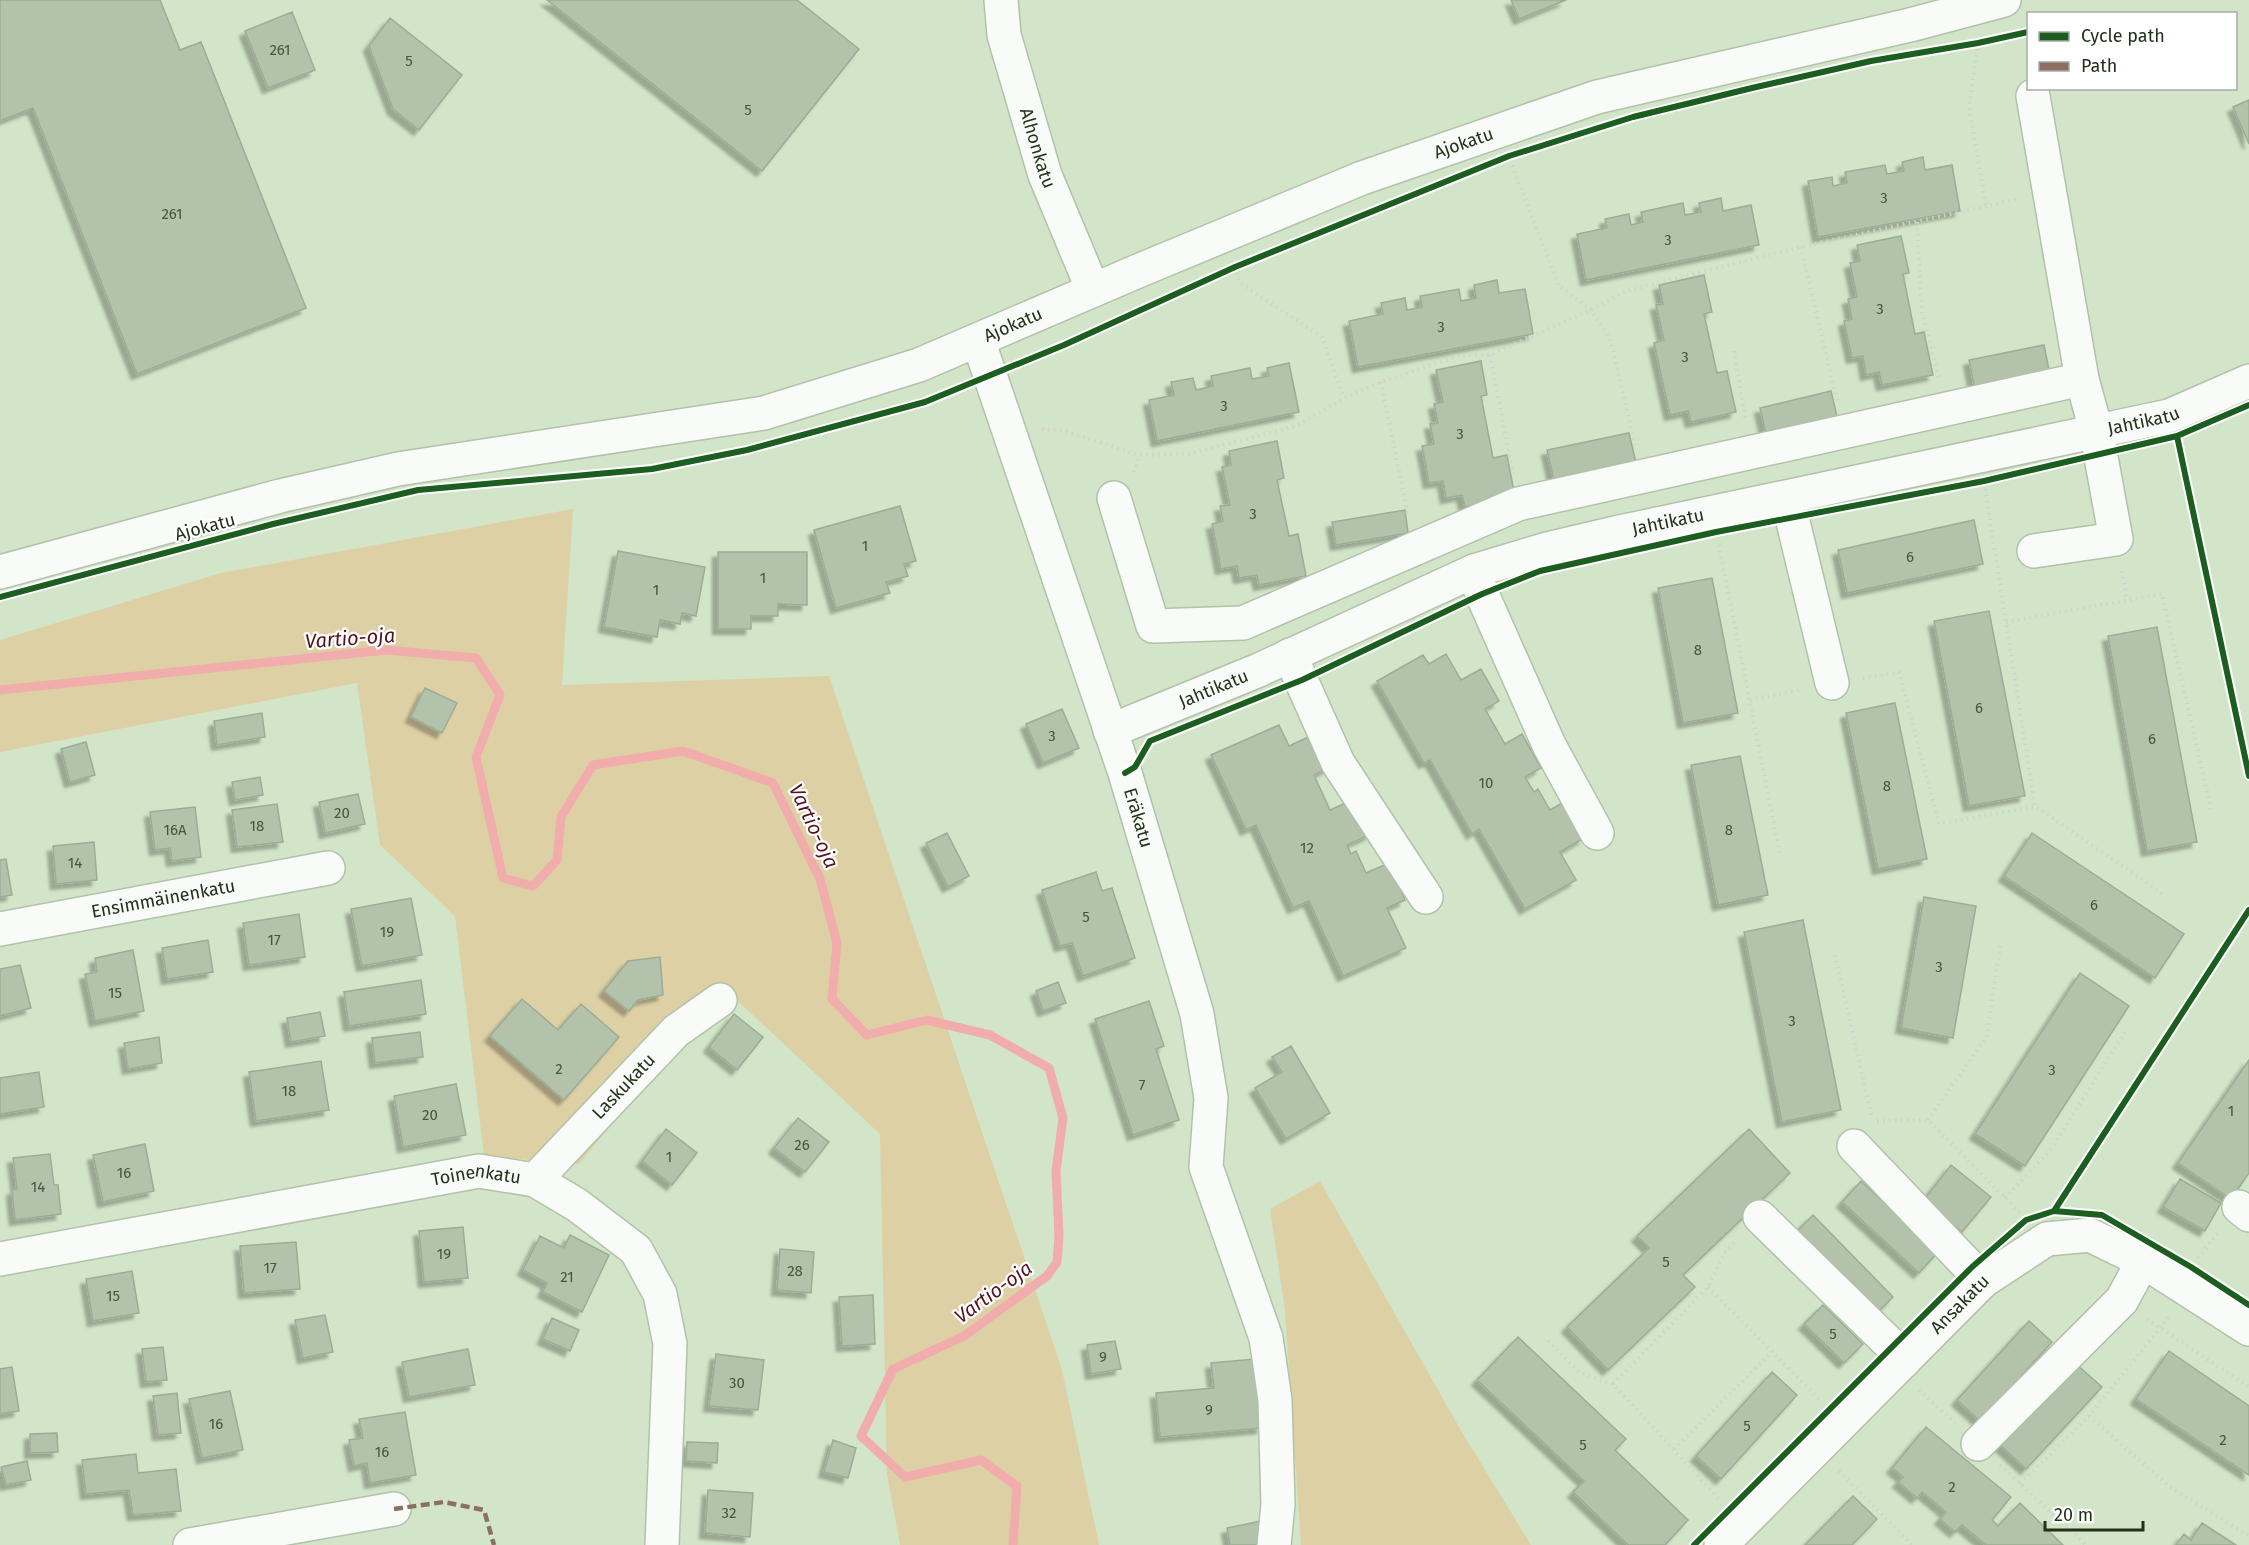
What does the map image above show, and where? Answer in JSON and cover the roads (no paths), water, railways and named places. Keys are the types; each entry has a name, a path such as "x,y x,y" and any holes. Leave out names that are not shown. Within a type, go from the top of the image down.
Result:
{"street":[{"name":"Alhonkatu","path":"1001,0 1004,35 1045,175 1093,290"},
{"name":"Ajokatu","path":"0,572 280,496 398,469 764,413 919,365 1362,178 1597,97 1910,25 2004,0"},
{"path":"2033,96 2082,379 2096,430 2116,539 2034,551"},
{"name":"Eräkatu","path":"978,340 1110,731 1197,1014 1211,1098 1206,1167 1266,1338 1275,1400 1278,1504 1275,1545"},
{"path":"1114,498 1153,626 1243,623 1518,504 2082,379"},
{"name":"Jahtikatu","path":"1110,731 1259,670 1474,571 1547,549 1615,533 2169,416 2249,381"},
{"path":"1606,484 1615,533"},
{"path":"1787,497 1832,683"},
{"path":"1474,571 1549,745 1597,833"},
{"path":"1243,623 1259,670"},
{"path":"1290,655 1338,763 1426,897"},
{"name":"Ensimmäinenkatu","path":"0,929 328,868"},
{"name":"Laskukatu","path":"535,1180 676,1031 720,1000"},
{"path":"1854,1146 1983,1281"},
{"name":"Toinenkatu","path":"0,1259 479,1171 535,1180 577,1205 636,1250 660,1294 670,1344 662,1545"},
{"path":"1760,1217 1893,1347 1904,1361"},
{"name":"Ansakatu","path":"1721,1545 1983,1281 2047,1239 2090,1235 2143,1261 2249,1329"},
{"path":"1978,1444 2122,1300 2143,1261"},
{"path":"190,1545 394,1509"}],"waterway":[{"name":"Vartio-oja","path":"0,690 386,650 476,658 500,695 476,757 503,878 533,886 557,860 561,817 593,765 683,751 773,783 820,879 837,943 832,999 867,1035 927,1020 990,1035 1049,1068 1063,1118 1056,1171 1059,1235 1057,1262 1047,1276 964,1336 893,1369 861,1436 905,1477 981,1460 1017,1486 1013,1545"}]}
